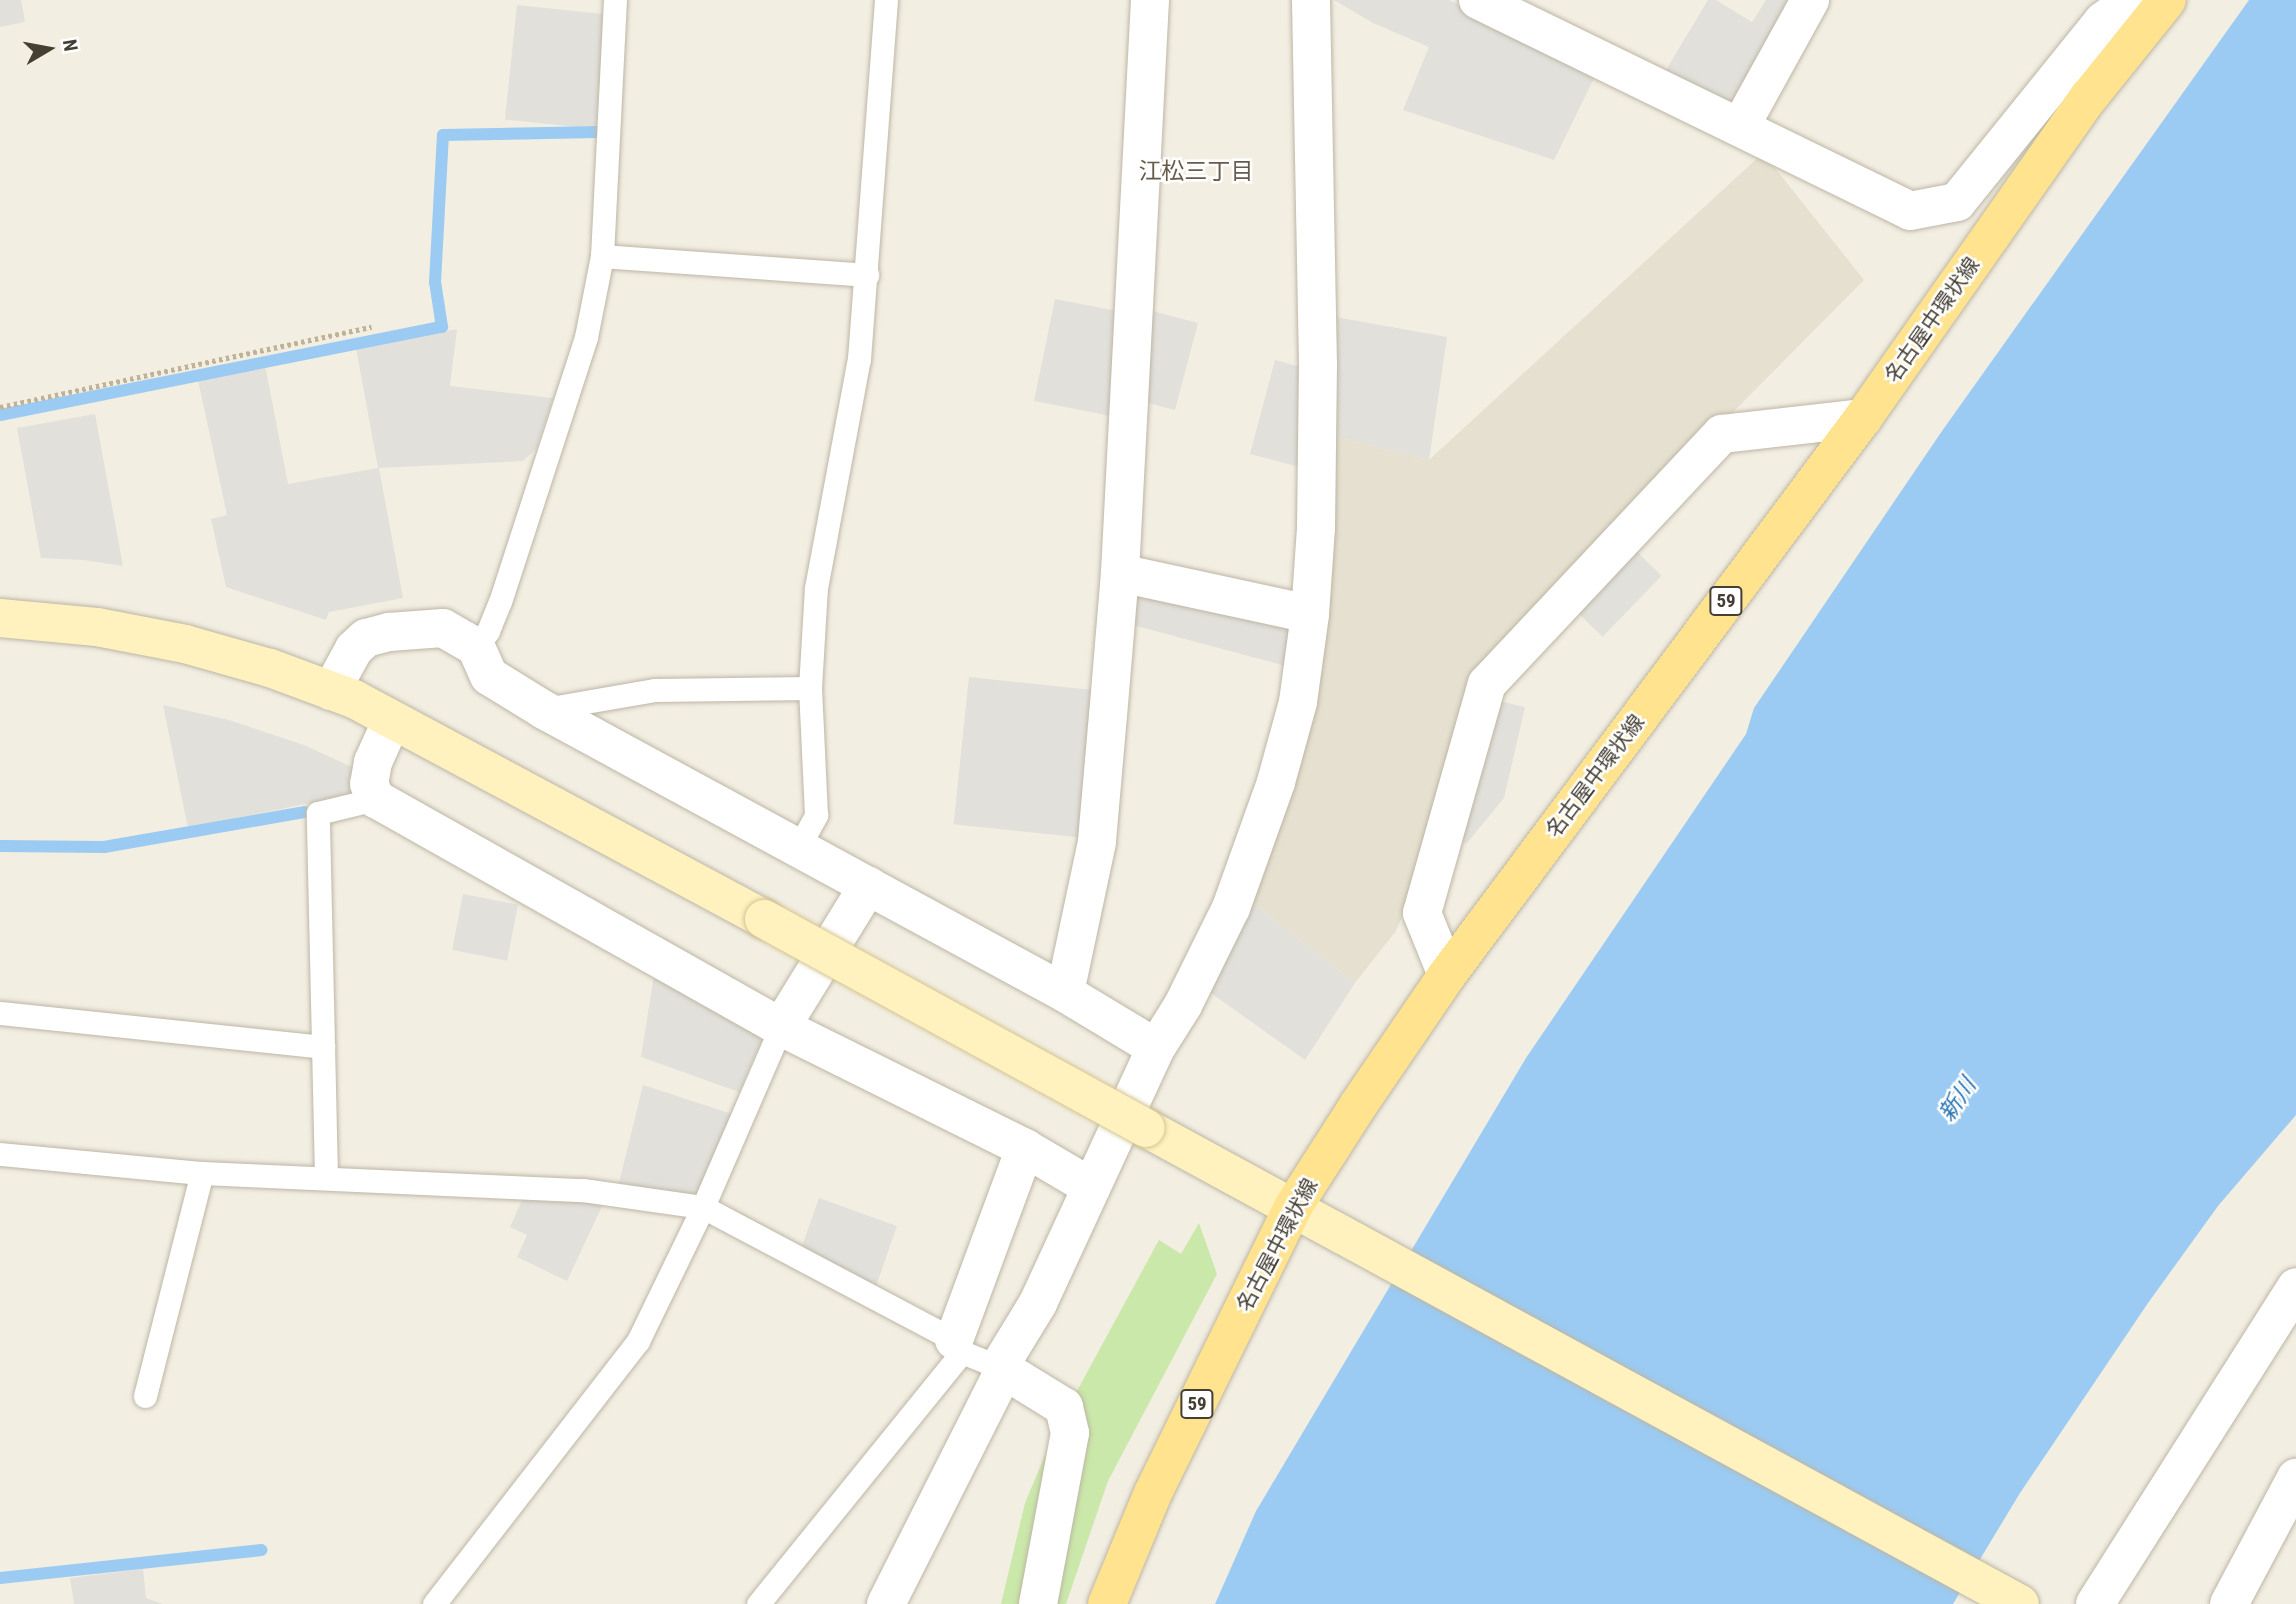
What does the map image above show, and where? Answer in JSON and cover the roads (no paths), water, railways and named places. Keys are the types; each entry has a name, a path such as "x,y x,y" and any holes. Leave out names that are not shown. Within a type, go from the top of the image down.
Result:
{"main road":[{"name":"名古屋中環状線","path":"1107,1604 1153,1493 1293,1207 1447,975 1863,418 2155,1"}],"street":[{"path":"1065,993 1097,842 1120,573 1150,0"},
{"path":"886,1604 1001,1368 1038,1303 1156,1048 1183,1005 1231,908 1276,782 1298,702 1310,614 1316,528 1318,365 1311,0"},
{"path":"1478,0 1910,211 1957,202 2103,22 2155,1"},
{"path":"1740,127 1810,0"},
{"path":"1447,975 1422,913 1487,684 1722,434 1863,418"},
{"path":"1120,573 1310,614"},
{"path":"0,618 97,627 185,644 270,668 331,691 392,720 764,919 2020,1604"},
{"path":"331,691 354,649 366,638 389,632 443,628 476,647 489,676 544,710 1065,993 1156,1048"},
{"path":"392,720 373,762 369,784 376,799 781,1027 1025,1148 1091,1187"},
{"path":"781,1027 868,886"},
{"path":"958,1346 1025,1148"},
{"path":"2095,1604 2296,1287"},
{"path":"1001,1368 1064,1407 1070,1433 1038,1604"},
{"path":"2230,1604 2296,1478"}],"lane":[{"path":"476,647 488,631 500,602 586,337 601,256 615,0"},
{"path":"798,848 816,815 810,688 816,588 859,359 886,0"},
{"path":"601,256 867,275"},
{"path":"544,710 655,691 810,688"},
{"path":"326,1177 318,813 376,799"},
{"path":"0,1013 323,1047"},
{"path":"434,1604 638,1341 703,1207 781,1027"},
{"path":"0,1154 202,1173 583,1190 703,1207 1001,1368"},
{"path":"145,1396 202,1173"},
{"path":"758,1604 958,1346"}],"water":[{"name":"新川","path":"2249,0 2296,0 2296,1115 2218,1206 2148,1303 2020,1493 1953,1604 1215,1604 1256,1511 1526,1058 1746,734 1754,708 1942,431"}],"waterway":[{"path":"0,415 442,327 435,282 443,135 599,132"},
{"path":"0,846 104,847 304,812"},
{"path":"0,1578 262,1550"}],"district":[{"name":"江松三丁目","path":"1196,172"}]}
